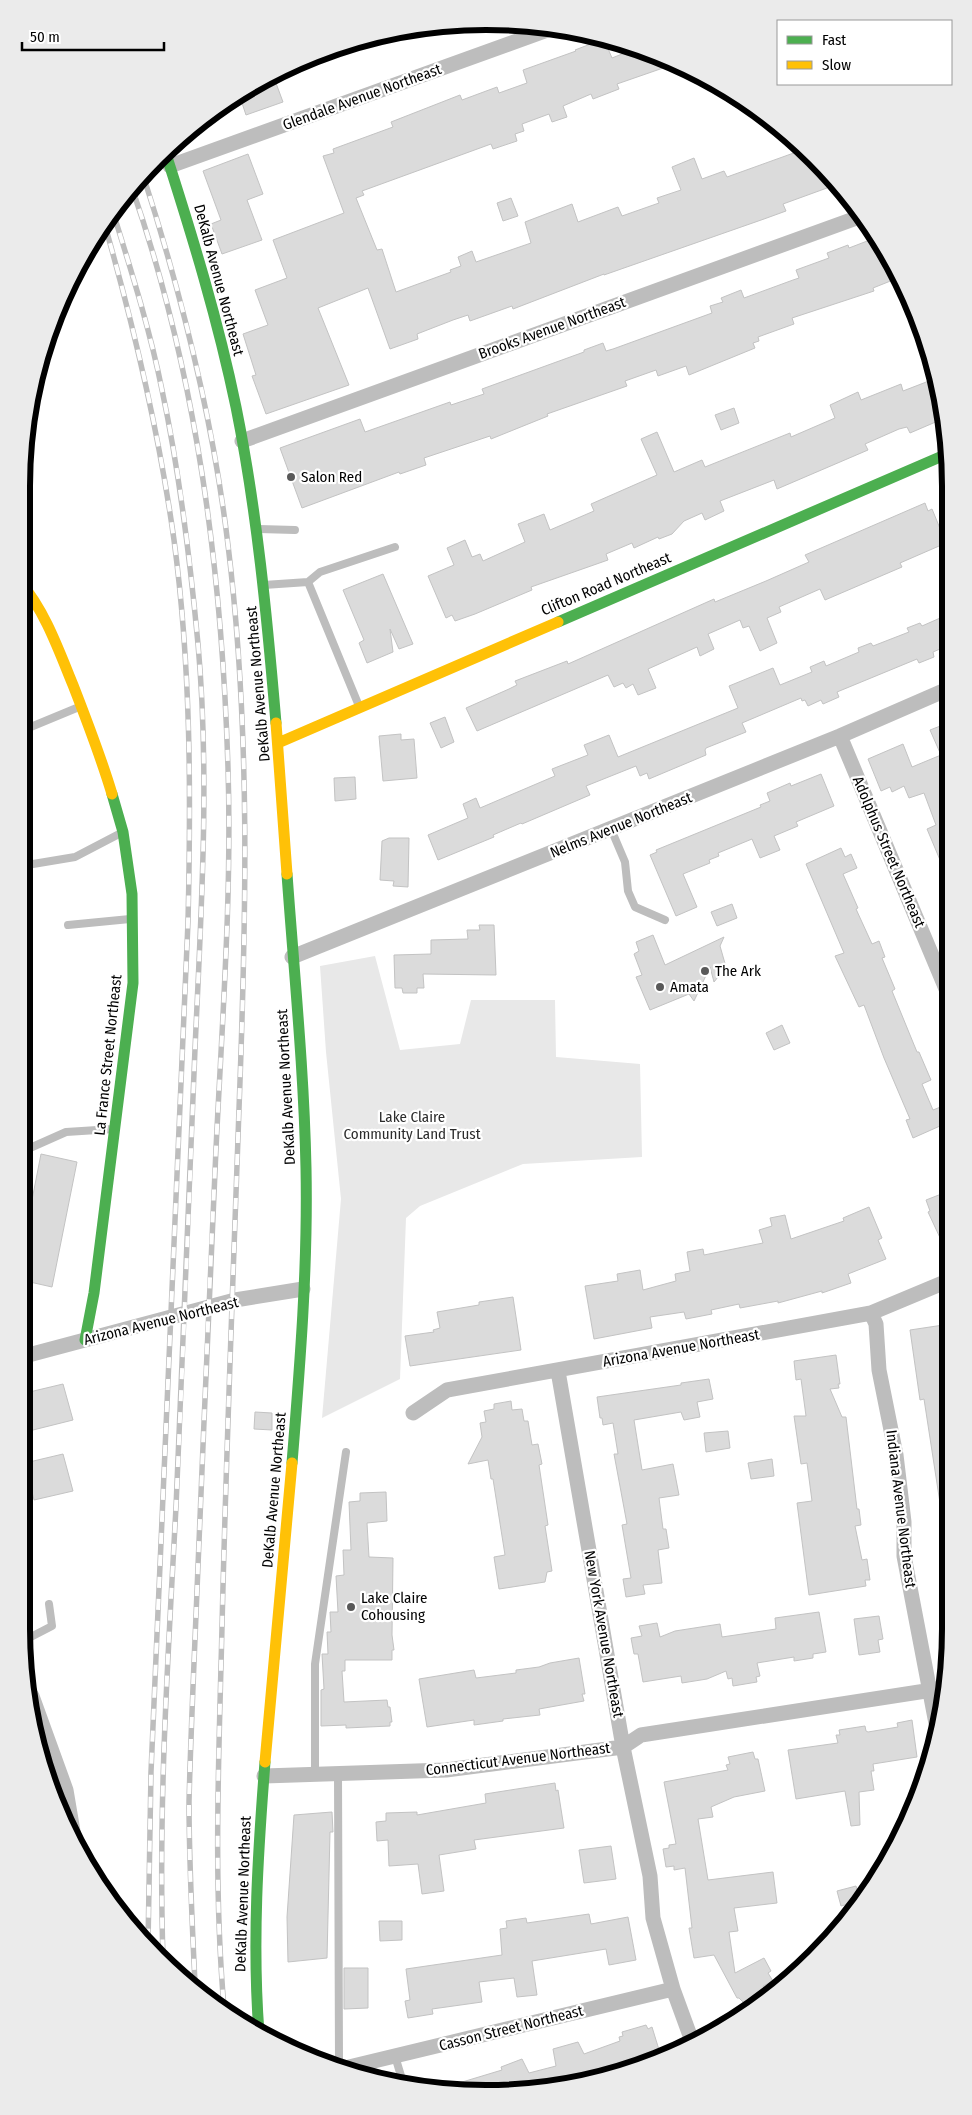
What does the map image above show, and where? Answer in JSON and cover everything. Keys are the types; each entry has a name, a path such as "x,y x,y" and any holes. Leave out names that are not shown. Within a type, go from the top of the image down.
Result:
{"main road":[{"name":"DeKalb Avenue Northeast","path":"168,160 192,232 227,364 257,529 278,743 302,1076 306,1170 300,1356 260,1829 255,1921 255,1976 258,2024"},
{"name":"Clifton Road Northeast","path":"278,743 941,457"},
{"name":"La France Street Northeast","path":"30,594 61,656 101,757 123,832 132,894 133,983 94,1293 85,1340"}],"street":[{"name":"Glendale Avenue Northeast","path":"170,166 538,33"},
{"name":"Brooks Avenue Northeast","path":"242,441 855,218"},
{"name":"Nelms Avenue Northeast","path":"292,957 840,736 942,693"},
{"name":"Adolphus Street Northeast","path":"840,736 942,979"},
{"name":"Arizona Avenue Northeast","path":"413,1413 448,1390 872,1313 942,1283"},
{"name":"Arizona Avenue Northeast","path":"30,1355 235,1300 303,1289"},
{"name":"Indiana Avenue Northeast","path":"872,1313 876,1324 879,1370 896,1455 904,1522 904,1556 938,1689"},
{"name":"New York Avenue Northeast","path":"558,1371 623,1747 650,1876 653,1918 673,1989 690,2037"},
{"name":"Connecticut Avenue Northeast","path":"264,1776 446,1770 623,1747 641,1734 938,1689"},
{"path":"38,1713 66,1790 70,1816"},
{"name":"Casson Street Northeast","path":"355,2065 673,1989"}],"lane":[{"path":"257,529 294,530"},
{"path":"264,585 308,582 320,572 395,547"},
{"path":"308,582 360,707"},
{"path":"30,727 80,707"},
{"path":"611,829 625,862 628,890 635,907 665,920"},
{"path":"30,864 75,857 123,832"},
{"path":"68,924 132,919"},
{"path":"30,1148 66,1132 115,1129"},
{"path":"315,1774 315,1664 346,1452"},
{"path":"30,1637 52,1626 49,1604"},
{"path":"338,1773 339,2061"},
{"path":"395,2056 401,2077"}],"green space":[{"name":"Lake Claire Community Land Trust","path":"375,956 400,1050 460,1044 471,1000 555,1000 556,1057 640,1064 642,1157 523,1164 420,1206 406,1218 400,1379 322,1418 341,1199 326,1052 320,966"}],"building":[{"path":"593,43 607,47 612,58 626,52 666,67 617,84 619,89 593,99 591,94 563,106 567,117 552,122 549,114 522,124 524,131 515,134 517,141 493,149 491,144 362,191 364,195 356,198 377,250 382,249 396,292 451,272 450,270 461,266 458,257 472,251 476,262 531,243 525,222 572,204 578,222 618,207 622,216 659,203 657,198 681,190 672,167 694,158 702,179 724,171 727,177 796,152 824,180 827,188 783,204 786,211 604,274 513,309 512,306 470,321 468,315 453,320 417,334 418,339 390,349 368,288 318,308 349,385 266,414 252,376 256,375 243,334 268,325 255,290 287,278 273,240 344,213 323,156 334,153 333,149 393,127 391,122 460,95 462,100 497,87 499,93 527,83 523,70"},
{"path":"275,82 283,102 246,115 242,102"},
{"path":"248,154 263,194 247,200 262,240 222,254 211,224 221,220 203,171"},
{"path":"511,198 518,216 503,221 497,203"},
{"path":"870,240 893,280 873,288 874,291 792,318 794,324 758,337 759,341 753,343 755,348 689,375 686,366 658,376 656,370 625,381 627,386 547,414 548,416 491,439 490,436 424,458 426,465 400,474 399,472 302,508 280,448 360,419 365,432 450,402 451,405 484,394 482,389 584,352 584,350 603,343 606,351 613,349 712,313 710,306 723,302 721,298 741,290 744,298 799,278 796,270 829,258 827,253 848,245 849,248"},
{"path":"929,381 937,421 910,433 907,427 899,429 865,444 868,450 777,489 774,480 720,501 724,511 705,520 702,513 684,521 672,534 659,539 658,537 634,548 632,543 606,554 608,560 531,587 532,590 475,614 455,621 452,615 446,618 428,576 454,565 447,548 465,540 472,557 480,554 483,561 525,542 518,524 544,514 550,530 594,511 591,504 657,475 641,439 657,432 674,472 702,460 705,467 790,433 791,437 835,418 830,405 858,392 861,400 901,384 903,391"},
{"path":"734,408 739,423 721,430 715,415"},
{"path":"925,503 928,511 932,509 942,533 942,545 900,563 902,567 825,600 820,589 779,607 781,612 767,618 777,643 760,651 749,626 743,628 740,620 708,634 714,649 700,656 697,647 648,669 656,688 638,695 633,684 626,688 623,683 614,687 608,675 477,731 466,708 517,685 515,681 567,661 568,664 714,599 715,602 766,581 809,562 805,555"},
{"path":"383,574 413,644 399,649 390,629 393,652 367,663 359,643 364,640 343,590"},
{"path":"942,617 942,648 933,652 934,657 919,663 917,659 837,692 839,697 823,704 821,700 808,706 805,700 802,701 801,698 742,723 746,732 706,748 706,755 649,779 647,773 640,776 636,766 586,786 590,795 438,860 428,835 468,818 463,804 476,798 480,808 555,776 552,769 588,755 584,745 609,735 618,757 738,708 729,686 773,668 780,685 812,672 810,667 824,661 826,666 859,652 858,648 871,643 873,646 909,632 907,628 920,623 922,626"},
{"path":"445,717 454,742 441,748 430,723"},
{"path":"942,725 942,865 927,829 936,825 924,793 909,798 904,786 892,792 890,787 881,791 868,759 903,744 912,767 941,755 930,730"},
{"path":"401,734 401,740 414,739 417,778 383,781 379,736"},
{"path":"821,774 834,806 796,822 798,826 774,836 780,850 760,858 752,839 718,853 719,856 709,860 710,863 683,874 697,907 676,916 650,855 657,852 656,850 761,807 760,805 770,801 767,793 790,783 791,786"},
{"path":"355,777 356,799 335,801 334,778"},
{"path":"389,838 409,838 408,887 393,886 394,881 380,880 382,841"},
{"path":"841,848 845,857 851,854 857,868 843,874 872,944 879,941 885,957 882,958 895,989 892,991 917,1052 919,1052 931,1080 922,1084 933,1110 942,1106 942,1125 913,1138 906,1120 910,1119 864,1005 859,1007 835,956 844,953 806,864"},
{"path":"732,904 737,918 717,926 711,912"},
{"path":"479,925 494,925 496,975 423,974 424,988 417,988 417,993 403,993 402,988 395,988 394,955 431,954 431,940 468,939 467,930 480,930"},
{"path":"653,935 665,965 724,937 720,946 726,967 714,982 710,967 694,1001 689,994 650,1010 636,977 642,975 634,954 639,951 636,942"},
{"path":"782,1025 790,1043 774,1050 766,1033"},
{"path":"41,1154 77,1162 52,1287 30,1282 30,1210"},
{"path":"942,1194 942,1242 928,1212 930,1211 926,1200"},
{"path":"869,1207 882,1238 878,1240 886,1259 848,1274 851,1283 822,1293 822,1291 778,1303 778,1301 740,1308 739,1304 711,1310 712,1314 686,1319 684,1312 650,1317 652,1328 594,1339 585,1286 618,1281 617,1274 640,1270 643,1290 676,1281 675,1274 690,1271 687,1252 703,1249 704,1255 763,1243 759,1230 772,1226 770,1218 785,1215 791,1239 844,1221 843,1218"},
{"path":"513,1297 521,1350 410,1366 405,1336 434,1332 433,1330 440,1328 437,1312 479,1305 479,1302"},
{"path":"942,1325 942,1516 924,1399 920,1400 910,1330"},
{"path":"836,1355 840,1384 838,1384 839,1388 830,1389 842,1417 846,1417 857,1509 859,1509 861,1525 855,1526 862,1560 867,1559 870,1580 865,1580 866,1586 809,1595 797,1503 812,1501 807,1463 801,1464 794,1416 806,1416 801,1379 796,1380 794,1361"},
{"path":"709,1379 713,1399 697,1402 700,1417 684,1420 681,1412 634,1420 642,1470 673,1464 679,1495 659,1498 663,1529 666,1529 669,1548 658,1550 662,1583 643,1585 645,1594 626,1597 623,1579 631,1578 622,1525 627,1524 614,1454 618,1454 613,1423 603,1425 597,1397"},
{"path":"63,1384 73,1420 30,1431 30,1392"},
{"path":"511,1401 512,1410 522,1409 524,1421 528,1421 532,1445 538,1444 542,1464 539,1465 548,1525 545,1526 552,1571 547,1572 545,1582 499,1589 494,1557 505,1555 493,1479 491,1479 488,1460 468,1464 482,1437 480,1423 486,1422 484,1411 494,1409 494,1404"},
{"path":"255,1412 272,1413 272,1430 254,1429"},
{"path":"728,1431 730,1448 706,1452 704,1433"},
{"path":"63,1454 73,1491 34,1500 30,1484 30,1462"},
{"path":"772,1459 774,1476 751,1479 748,1463"},
{"path":"386,1492 387,1521 367,1523 369,1557 393,1558 392,1635 394,1650 392,1650 392,1660 345,1660 345,1671 342,1671 344,1702 387,1700 392,1722 390,1722 390,1726 346,1728 346,1725 321,1726 321,1690 324,1689 322,1654 328,1654 327,1632 331,1632 330,1612 338,1612 336,1576 344,1575 343,1550 351,1550 349,1502 360,1501 360,1493"},
{"path":"819,1612 826,1652 813,1654 813,1658 794,1661 794,1657 757,1663 760,1676 756,1677 757,1682 733,1686 732,1678 728,1679 726,1671 707,1679 682,1683 681,1676 643,1682 638,1654 634,1654 631,1638 642,1636 639,1626 657,1623 660,1637 675,1631 720,1624 722,1637 776,1629 775,1618"},
{"path":"879,1616 883,1639 878,1640 880,1652 859,1655 854,1619"},
{"path":"579,1658 585,1694 582,1694 584,1701 539,1709 540,1715 503,1719 503,1721 474,1725 474,1720 427,1727 419,1679 474,1670 476,1678 516,1673 516,1670"},
{"path":"912,1720 917,1757 873,1764 874,1771 871,1771 874,1790 859,1792 860,1825 851,1826 845,1791 796,1799 788,1750 838,1743 836,1735 840,1735 839,1730 865,1726 868,1732 898,1727 897,1723"},
{"path":"753,1752 755,1759 758,1759 765,1791 734,1797 711,1807 713,1817 698,1819 708,1880 773,1872 777,1903 734,1908 738,1931 729,1932 735,1973 764,1958 771,1971 768,1973 773,1981 763,1986 765,1990 745,2004 737,1998 714,1955 694,1958 689,1928 692,1928 685,1868 674,1870 674,1866 666,1867 663,1849 669,1848 669,1845 676,1844 664,1782 728,1770 726,1765 730,1764 728,1757"},
{"path":"555,1783 556,1791 558,1790 564,1828 474,1840 476,1849 439,1855 444,1891 422,1894 418,1864 389,1866 388,1840 377,1841 376,1822 386,1821 386,1813 417,1812 417,1815 486,1803 485,1794"},
{"path":"332,1812 333,1832 330,1832 327,1958 288,1962 287,1917 294,1815"},
{"path":"611,1846 616,1879 584,1883 579,1850"},
{"path":"856,1886 858,1893 850,1903 841,1906 837,1891"},
{"path":"589,1914 591,1924 628,1917 636,1960 609,1965 606,1949 532,1961 537,1995 517,1997 514,1978 479,1982 482,2002 432,2009 433,2014 408,2018 405,2001 410,2000 406,1969 502,1955 500,1929 507,1928 506,1921 526,1918 527,1923"},
{"path":"379,1921 402,1921 402,1940 380,1941"},
{"path":"344,1968 368,1968 368,2008 344,2009"},
{"path":"646,2025 648,2029 652,2027 659,2051 633,2061 604,2069 546,2081 486,2085 456,2084 502,2070 501,2067 522,2059 529,2073 556,2066 553,2049 578,2042 584,2054 620,2041 619,2037 623,2036 622,2032"}],"railway":[{"path":"145,183 171,266 195,358 214,451 228,545 240,686 245,827 245,897 218,1817 219,1912 224,2002"},
{"path":"134,195 155,259 174,330 202,474 220,621 228,768 229,863 226,959 211,1253 189,1802 195,1980"},
{"path":"116,220 152,345 174,453 188,548 202,694 204,795 202,897 179,1450 165,1732 162,1844 163,1950"},
{"path":"107,233 145,380 161,460 180,588 187,683 189,778 188,922 151,1772 148,1935"}],"traffic: fast":[{"path":"168,160 204,278 236,407 256,525 276,723"},
{"path":"558,622 941,457"},
{"path":"85,1340 94,1293 133,983 132,894 123,832 112,794"},
{"path":"287,874 301,1058 306,1168 305,1279 292,1463"},
{"path":"258,2024 256,1931 258,1863 265,1762"}],"traffic: slow":[{"path":"30,594 57,645 89,726 112,794"},
{"path":"278,743 558,622"},
{"path":"276,723 287,874"},
{"path":"265,1762 292,1463"}],"place":[{"name":"Salon Red","path":"291,477"},
{"name":"The Ark","path":"705,971"},
{"name":"Amata","path":"660,987"},
{"name":"Lake Claire Cohousing","path":"351,1607"}]}
